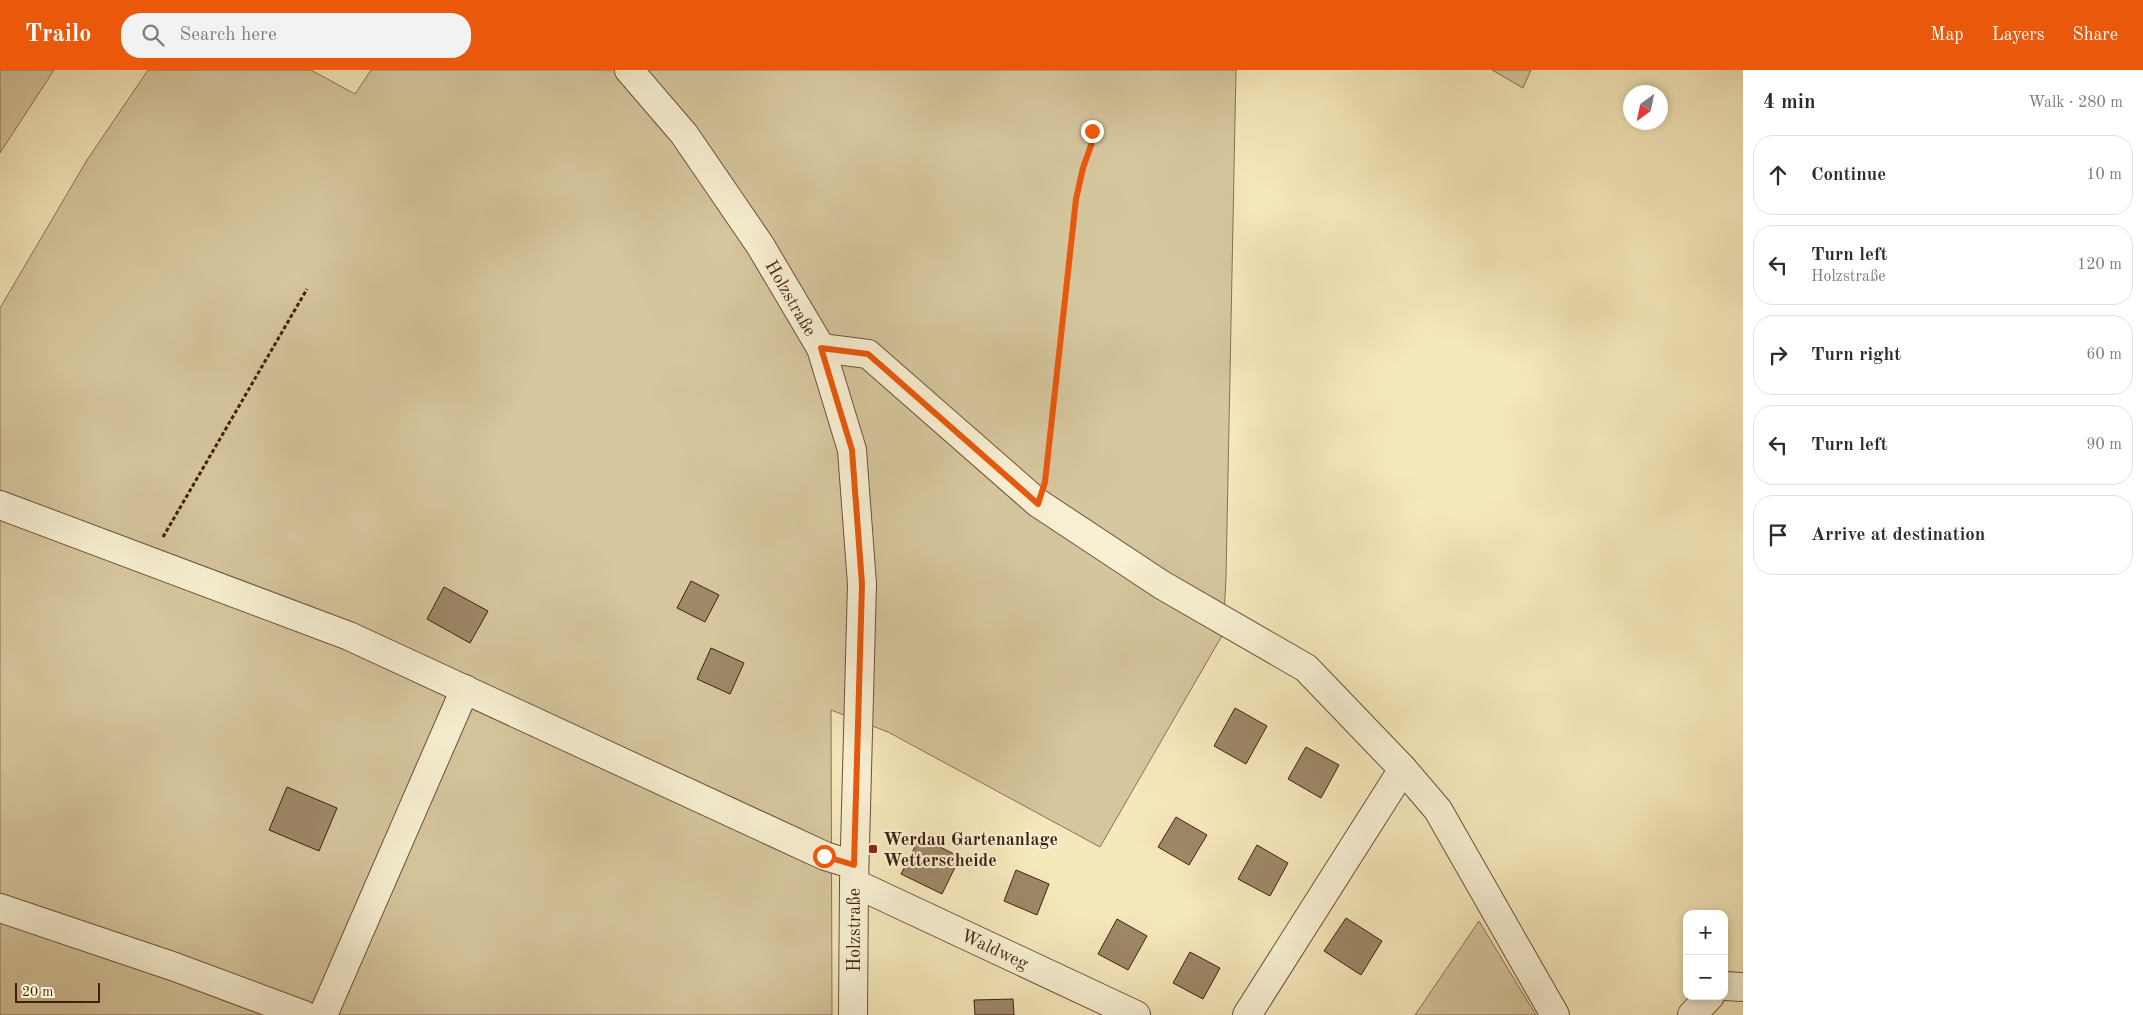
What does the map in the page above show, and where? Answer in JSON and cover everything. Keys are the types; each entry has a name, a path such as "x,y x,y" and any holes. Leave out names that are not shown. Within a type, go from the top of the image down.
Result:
{"street":[{"name":"Holzstraße","path":"628,70 690,142 760,245 821,348 852,450 862,584 854,874 853,1015"},
{"path":"821,348 868,354 1038,504 1162,585 1306,668 1403,769 1438,810 1555,1015"},
{"name":"Waldweg","path":"0,505 349,636 824,856 854,874 1136,1015"},
{"path":"323,1015 465,689"},
{"path":"1247,1015 1403,769"},
{"path":"0,908 175,967 304,1015"},
{"path":"1728,986 1743,987"},
{"path":"1692,1015 1706,1000"}],"path":[{"path":"1038,504 1045,482 1076,199 1083,168 1095,134 1092,131"},
{"path":"150,562 306,289"}],"shaded area":[{"path":"0,70 54,70 0,153"},
{"path":"148,70 311,70 355,94 371,70 1236,70 1226,578 1223,634 1100,847 888,732 831,710 832,1015 0,1015 0,308 87,160"},
{"path":"1492,70 1531,70 1523,88"},
{"path":"1479,921 1536,1015 1415,1015"}],"building":[{"path":"691,581 719,595 705,622 677,608"},
{"path":"444,587 488,611 470,643 427,619"},
{"path":"711,648 744,663 730,694 697,679"},
{"path":"1235,708 1267,726 1246,764 1214,746"},
{"path":"1306,747 1339,765 1321,798 1288,779"},
{"path":"287,787 337,808 319,851 269,830"},
{"path":"1176,817 1207,835 1189,865 1158,847"},
{"path":"920,837 960,857 942,894 901,874"},
{"path":"1257,845 1288,863 1270,896 1238,879"},
{"path":"1016,870 1049,884 1037,915 1004,901"},
{"path":"1346,918 1382,941 1361,975 1324,951"},
{"path":"1117,919 1147,936 1128,970 1098,954"},
{"path":"1190,952 1220,968 1203,999 1173,983"},
{"path":"1013,999 1014,1015 975,1015 974,1000"}],"place":[{"name":"Werdau Gartenanlage Wetterscheide","path":"873,849"}],"route":[{"path":"824,856 854,865 862,584 852,450 821,348 868,354 1038,504 1045,482 1076,199 1083,168 1095,134 1092,131"}]}
